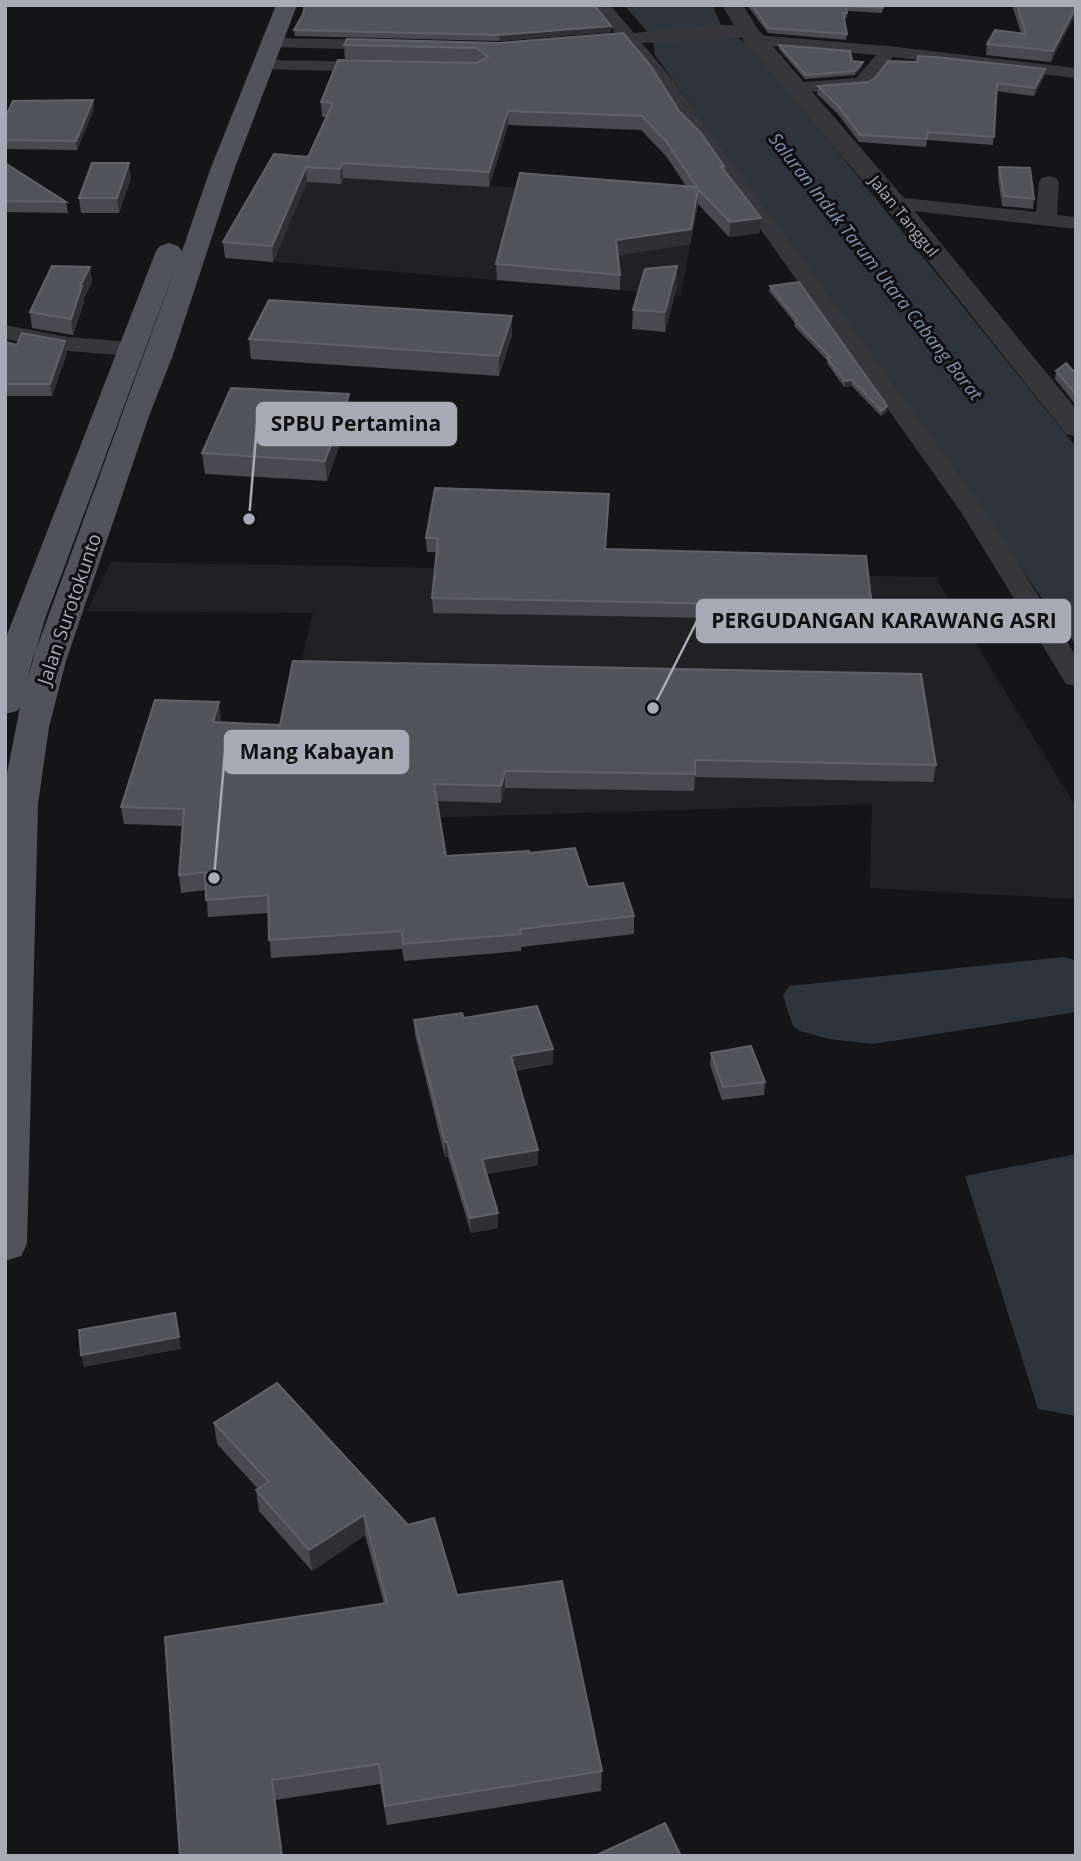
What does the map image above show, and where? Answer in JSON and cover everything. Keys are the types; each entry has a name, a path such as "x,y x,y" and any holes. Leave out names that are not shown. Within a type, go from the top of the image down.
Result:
{"main road":[{"name":"Jalan Surotokunto","path":"5,704 14,662 130,349 235,90 265,5"},
{"name":"Jalan Surotokunto","path":"5,1244 20,804 32,727 49,661 90,551 135,416 159,355 222,170 287,5"}],"street":[{"path":"601,5 665,82 973,511 1076,678"},
{"name":"Jalan Tanggul","path":"732,5 744,35 798,87 1076,428"},
{"path":"593,42 629,38 744,35 1076,73"},
{"path":"269,54 408,46"},
{"path":"798,87 860,83 866,80 888,51"},
{"path":"269,54 402,68"},
{"path":"1046,219 1049,181"},
{"path":"895,203 1076,223"},
{"path":"5,332 68,344 130,349"}],"shaded area":[{"path":"275,169 698,202 681,295 225,258"},
{"path":"111,562 935,577 1076,807 1076,899 870,888 872,804 263,823 313,613 87,611"}],"water":[{"name":"Saluran Induk Tarum Utara Cabang Barat","path":"624,5 712,5 724,31 752,45 1076,447 1076,646 655,55 652,37"},
{"path":"1063,957 1076,960 1076,1012 873,1044 829,1039 800,1031 793,1026 783,996 789,986"},
{"path":"1076,1154 1076,1416 1038,1409 965,1176"}],"building":[{"path":"305,5 593,5 611,26 499,35 294,30"},
{"path":"752,5 883,5 883,8 846,6 847,13 843,13 847,34 768,28"},
{"path":"1017,5 1076,7 1053,51 987,44 995,30 1026,34"},
{"path":"623,33 651,66 679,111 700,132 724,166 721,166 761,218 730,222 698,189 691,229 616,240 620,275 496,264 520,173 697,187 666,141 642,116 508,111 489,172 342,163 340,169 306,167 272,246 223,242 274,154 308,157 333,103 321,102 338,60 477,63 488,57 477,48 344,45 347,39 499,43"},
{"path":"779,45 850,51 852,61 863,62 855,71 806,75"},
{"path":"918,56 1045,69 1035,88 997,83 994,137 928,132 927,139 860,135 838,106 818,86 868,82 875,78 888,61 917,62"},
{"path":"93,100 76,141 5,140 5,118 13,101"},
{"path":"5,163 66,202 5,201"},
{"path":"92,163 129,163 117,198 79,198"},
{"path":"999,167 1030,168 1034,199 1004,196"},
{"path":"52,266 90,267 80,286 71,319 30,312"},
{"path":"677,266 665,312 633,310 645,269"},
{"path":"799,282 887,406 882,411 852,380 845,381 827,358 830,357 795,321 797,320 770,286"},
{"path":"269,300 512,316 499,356 249,339"},
{"path":"22,333 65,341 50,384 5,384 5,342 17,345"},
{"path":"1066,363 1076,374 1076,395 1056,371"},
{"path":"231,388 349,394 325,461 202,453"},
{"path":"435,488 609,494 605,549 866,556 872,607 432,598 438,538 426,538"},
{"path":"293,661 921,674 936,765 695,760 695,774 505,771 501,786 434,784 446,856 529,853 575,848 588,887 623,883 634,916 520,929 521,934 403,944 402,931 269,940 268,895 206,900 205,872 179,875 184,809 121,807 155,700 219,702 213,722 280,725"},
{"path":"537,1006 553,1049 511,1056 538,1150 482,1159 498,1213 470,1218 445,1142 414,1020 462,1013 464,1018"},
{"path":"751,1046 765,1082 723,1087 711,1053"},
{"path":"175,1313 179,1337 81,1355 79,1330"},
{"path":"277,1383 408,1525 434,1518 457,1595 562,1581 602,1771 385,1806 379,1764 272,1780 282,1856 180,1856 165,1637 387,1603 364,1515 309,1550 256,1490 269,1482 214,1423"},
{"path":"665,1823 681,1856 595,1856"}],"place":[{"name":"SPBU Pertamina","path":"249,519"},
{"name":"PERGUDANGAN KARAWANG ASRI","path":"653,708"},
{"name":"Mang Kabayan","path":"214,878"}]}
